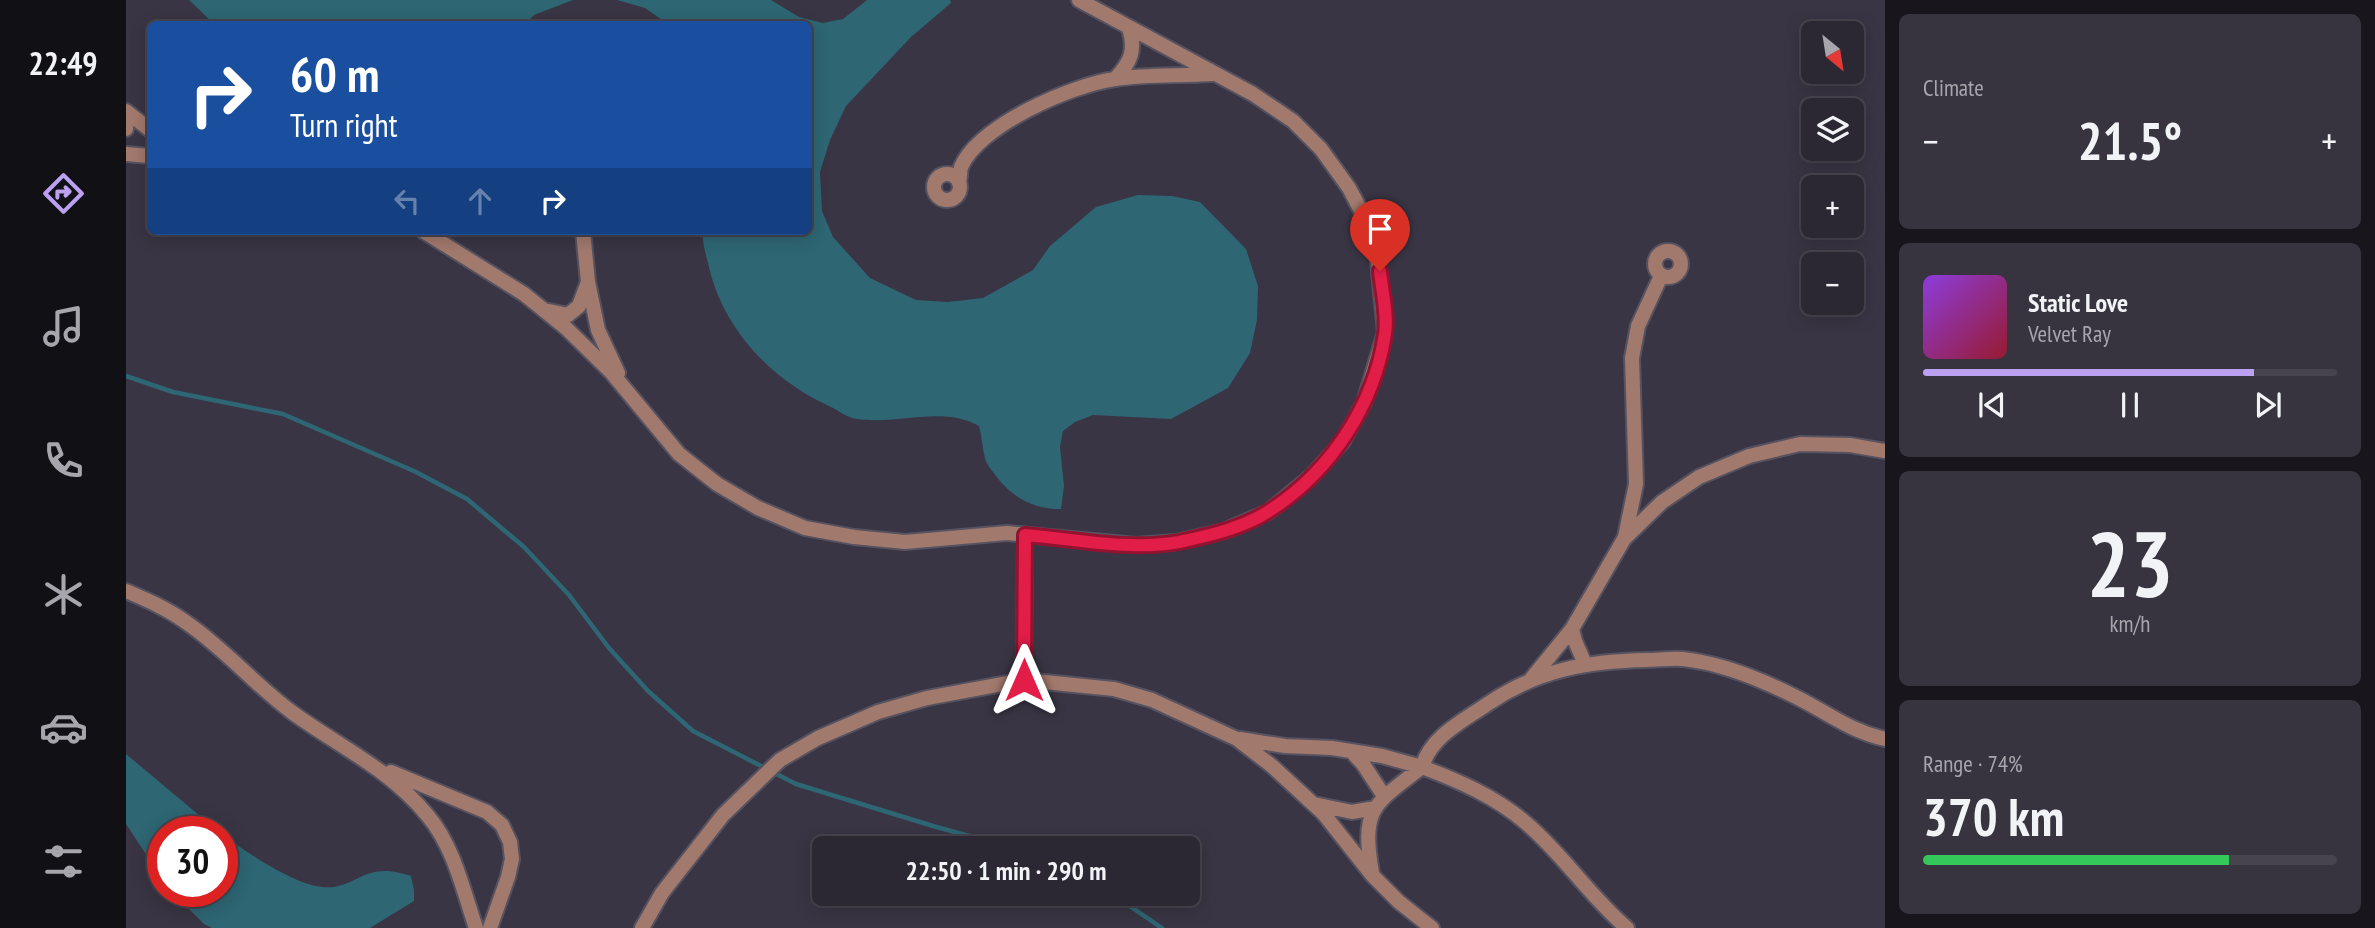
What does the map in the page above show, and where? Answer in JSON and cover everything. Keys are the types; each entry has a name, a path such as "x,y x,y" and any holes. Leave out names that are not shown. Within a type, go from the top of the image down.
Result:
{"street":[{"path":"430,235 482,266 566,328 624,387 679,454 717,484 758,508 805,528 854,537 905,542 1007,533 1136,545 1177,542 1224,531 1268,512 1312,476 1343,441 1364,403 1385,332 1377,251 1367,222 1349,188 1321,149 1293,121 1253,94 1079,0"},
{"path":"1115,79 1125,68 1133,51 1129,28"},
{"path":"960,176 943,174 935,180 933,190 940,198 950,200 955,197 960,176 971,153 1018,115 1053,96 1115,79 1213,74"},
{"path":"126,112 126,129"},
{"path":"126,112 147,128"},
{"path":"126,154 147,156"},
{"path":"583,235 588,282 598,330 624,387"},
{"path":"1624,539 1636,484 1632,358 1637,326 1661,276"},
{"path":"544,310 568,315 579,306 588,282"},
{"path":"1531,678 1572,629 1624,539 1662,502 1699,477 1749,456 1800,444 1850,445 1885,451"},
{"path":"1636,484 1643,492 1662,502"},
{"path":"1024,680 1025,535"},
{"path":"126,591 157,604 188,623 293,713 403,787 430,818 451,855 476,928"},
{"path":"1572,629 1585,664"},
{"path":"1313,804 1352,812 1379,802 1422,767 1425,755 1438,738 1493,700 1531,678 1585,664 1683,660 1737,672 1795,696 1833,720 1885,739"},
{"path":"642,928 662,893 723,815 780,760 818,738 878,712 927,698 1024,680 1126,692 1163,704 1237,739 1313,804 1372,875 1399,902 1432,928"},
{"path":"1237,739 1272,745 1332,748 1382,756 1452,778 1495,801 1526,823 1626,928"},
{"path":"1352,752 1369,772 1379,802 1367,832 1372,875"},
{"path":"371,763 487,812 502,825 510,842 512,859 490,928"}],"water":[{"path":"189,0 573,0 534,15 528,21 211,21"},
{"path":"617,0 771,0 799,17 823,23 843,19 867,0 950,0 951,3 911,37 846,106 830,140 820,172 822,211 833,237 870,278 916,300 948,302 983,298 1033,270 1050,246 1096,207 1138,195 1172,196 1200,202 1246,249 1258,286 1257,320 1250,353 1228,388 1171,419 1093,415 1075,422 1063,431 1060,447 1064,486 1061,509 1031,504 1007,488 986,462 979,426 965,420 935,416 857,419 811,397 770,368 738,331 715,287 703,235 812,235 812,21 664,21 645,8"},
{"path":"126,754 200,816 147,816 147,856 126,824"},
{"path":"238,845 270,866 311,885 335,887 382,871 411,876 414,890 414,901 370,928 212,928 187,907 238,907"}],"waterway":[{"path":"126,376 173,392 283,414 416,472 467,499 524,547 569,595 609,648 648,691 693,731 796,784 969,836"},
{"path":"1130,906 1162,928"}],"route":[{"path":"1024,680 1025,535 1136,545 1177,542 1224,531 1268,512 1312,476 1343,441 1364,403 1385,332 1380,271"}]}
